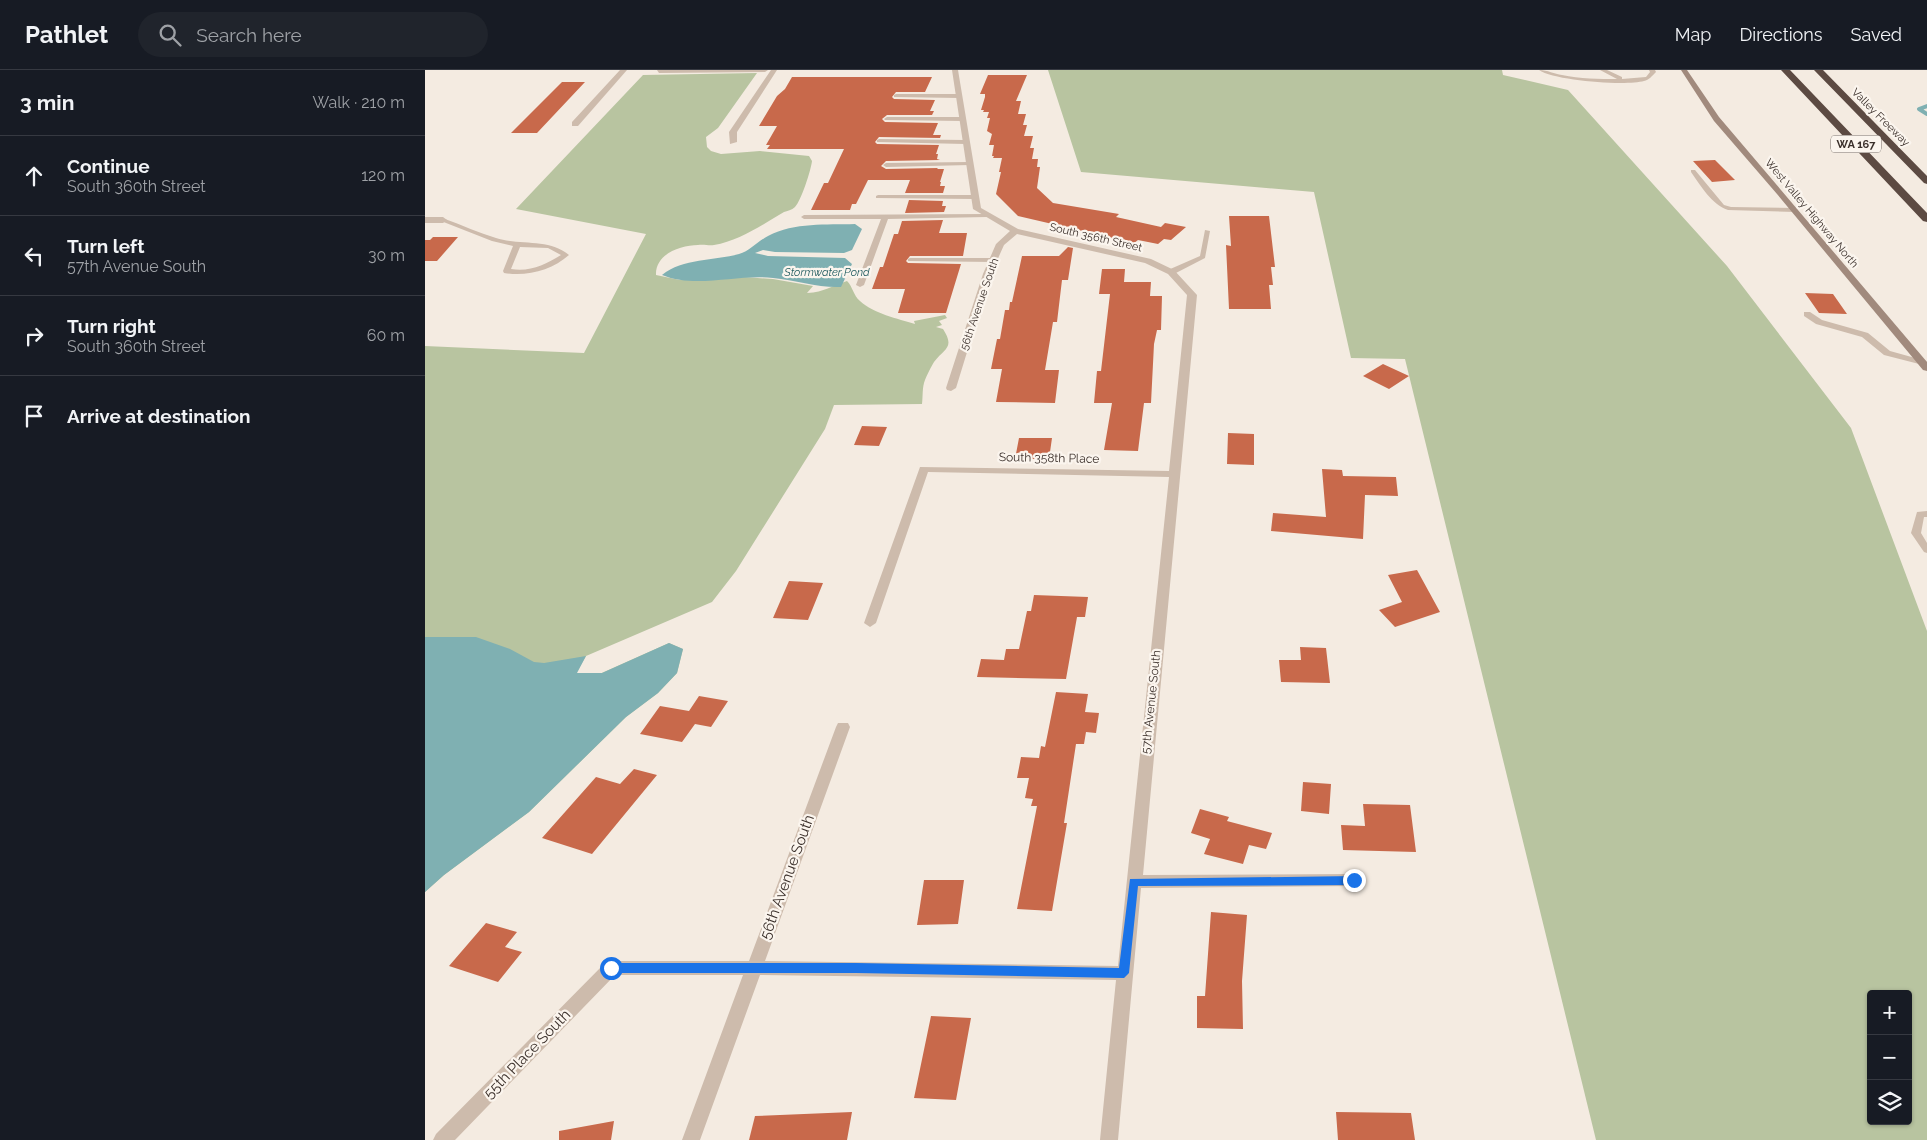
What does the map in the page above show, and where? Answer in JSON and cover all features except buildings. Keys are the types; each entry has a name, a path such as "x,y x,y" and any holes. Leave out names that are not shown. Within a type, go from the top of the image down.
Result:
{"highway":[{"name":"WA 167","path":"1785,70 1927,219"},
{"name":"Valley Freeway","path":"1818,70 1927,181"}],"main road":[{"name":"West Valley Highway North","path":"1684,70 1694,89 1716,120 1795,210 1925,366"}],"street":[{"path":"575,124 624,70"},
{"path":"733,142 733,132 774,70"},
{"path":"955,70 973,197 977,209 985,216 1015,230"},
{"path":"425,220 443,220"},
{"name":"56th Avenue South","path":"951,388 987,274 1000,244 1015,230"},
{"name":"South 356th Street","path":"1015,230 1148,261 1171,272"},
{"name":"57th Avenue South","path":"1109,1140 1192,295 1171,272"},
{"name":"South 358th Place","path":"869,623 924,469 1173,474"},
{"name":"56th Avenue South","path":"691,1140 843,727"},
{"path":"1133,882 1354,880"},
{"name":"55th Place South","path":"442,1140 611,968 753,968"},
{"path":"753,968 1124,973"}],"lane":[{"path":"659,71 765,70"},
{"path":"1542,70 1561,76 1619,81 1643,80 1648,78 1653,72 1652,70"},
{"path":"1603,70 1618,77 1643,80"},
{"path":"896,96 959,96"},
{"path":"887,119 962,119"},
{"path":"879,141 965,142"},
{"path":"886,165 968,164"},
{"path":"1693,171 1722,206 1730,209 1795,210"},
{"path":"878,197 973,197"},
{"path":"804,217 985,216"},
{"path":"860,285 885,217"},
{"path":"443,220 494,240 517,245 549,246 566,255 545,268 516,273 507,271 517,245"},
{"path":"1171,272 1203,257 1207,231"},
{"path":"910,260 993,260"},
{"path":"1807,314 1819,322 1865,335 1892,355 1925,366"},
{"path":"1927,514 1920,514 1915,532 1927,550"}],"green space":[{"path":"1048,70 1502,70 1503,75 1568,90 1727,266 1851,428 1927,631 1927,1140 1596,1140 1405,359 1351,358 1314,192 1081,172"},
{"path":"757,73 718,128 706,137 707,147 711,151 721,154 760,151 809,156 812,161 800,199 792,209 732,240 714,245 691,245 670,252 660,261 656,275 680,280 744,277 773,279 813,286 807,293 823,290 847,281 860,301 886,315 915,324 914,321 945,315 947,318 939,321 942,325 936,327 943,329 947,335 947,347 934,362 926,378 923,386 922,404 834,405 825,429 736,571 712,602 586,656 576,673 595,676 669,643 683,649 677,673 658,693 626,717 529,812 444,875 425,892 425,346 584,353 646,234 516,209 643,75"}],"water":[{"name":"Stormwater Pond","path":"855,224 862,229 852,250 844,253 775,252 763,250 755,253 768,256 845,258 852,264 841,287 759,277 689,281 662,275 689,263 743,253 768,236 789,228 811,225"},
{"path":"425,637 476,637 510,649 534,662 544,663 586,656 577,673 602,673 669,643 683,649 677,673 658,693 626,717 529,812 444,875 425,892"}],"waterway":[{"path":"1927,106 1919,109 1927,114"}],"route":[{"path":"611,968 856,968 1124,973 1133,882 1354,880"}]}
